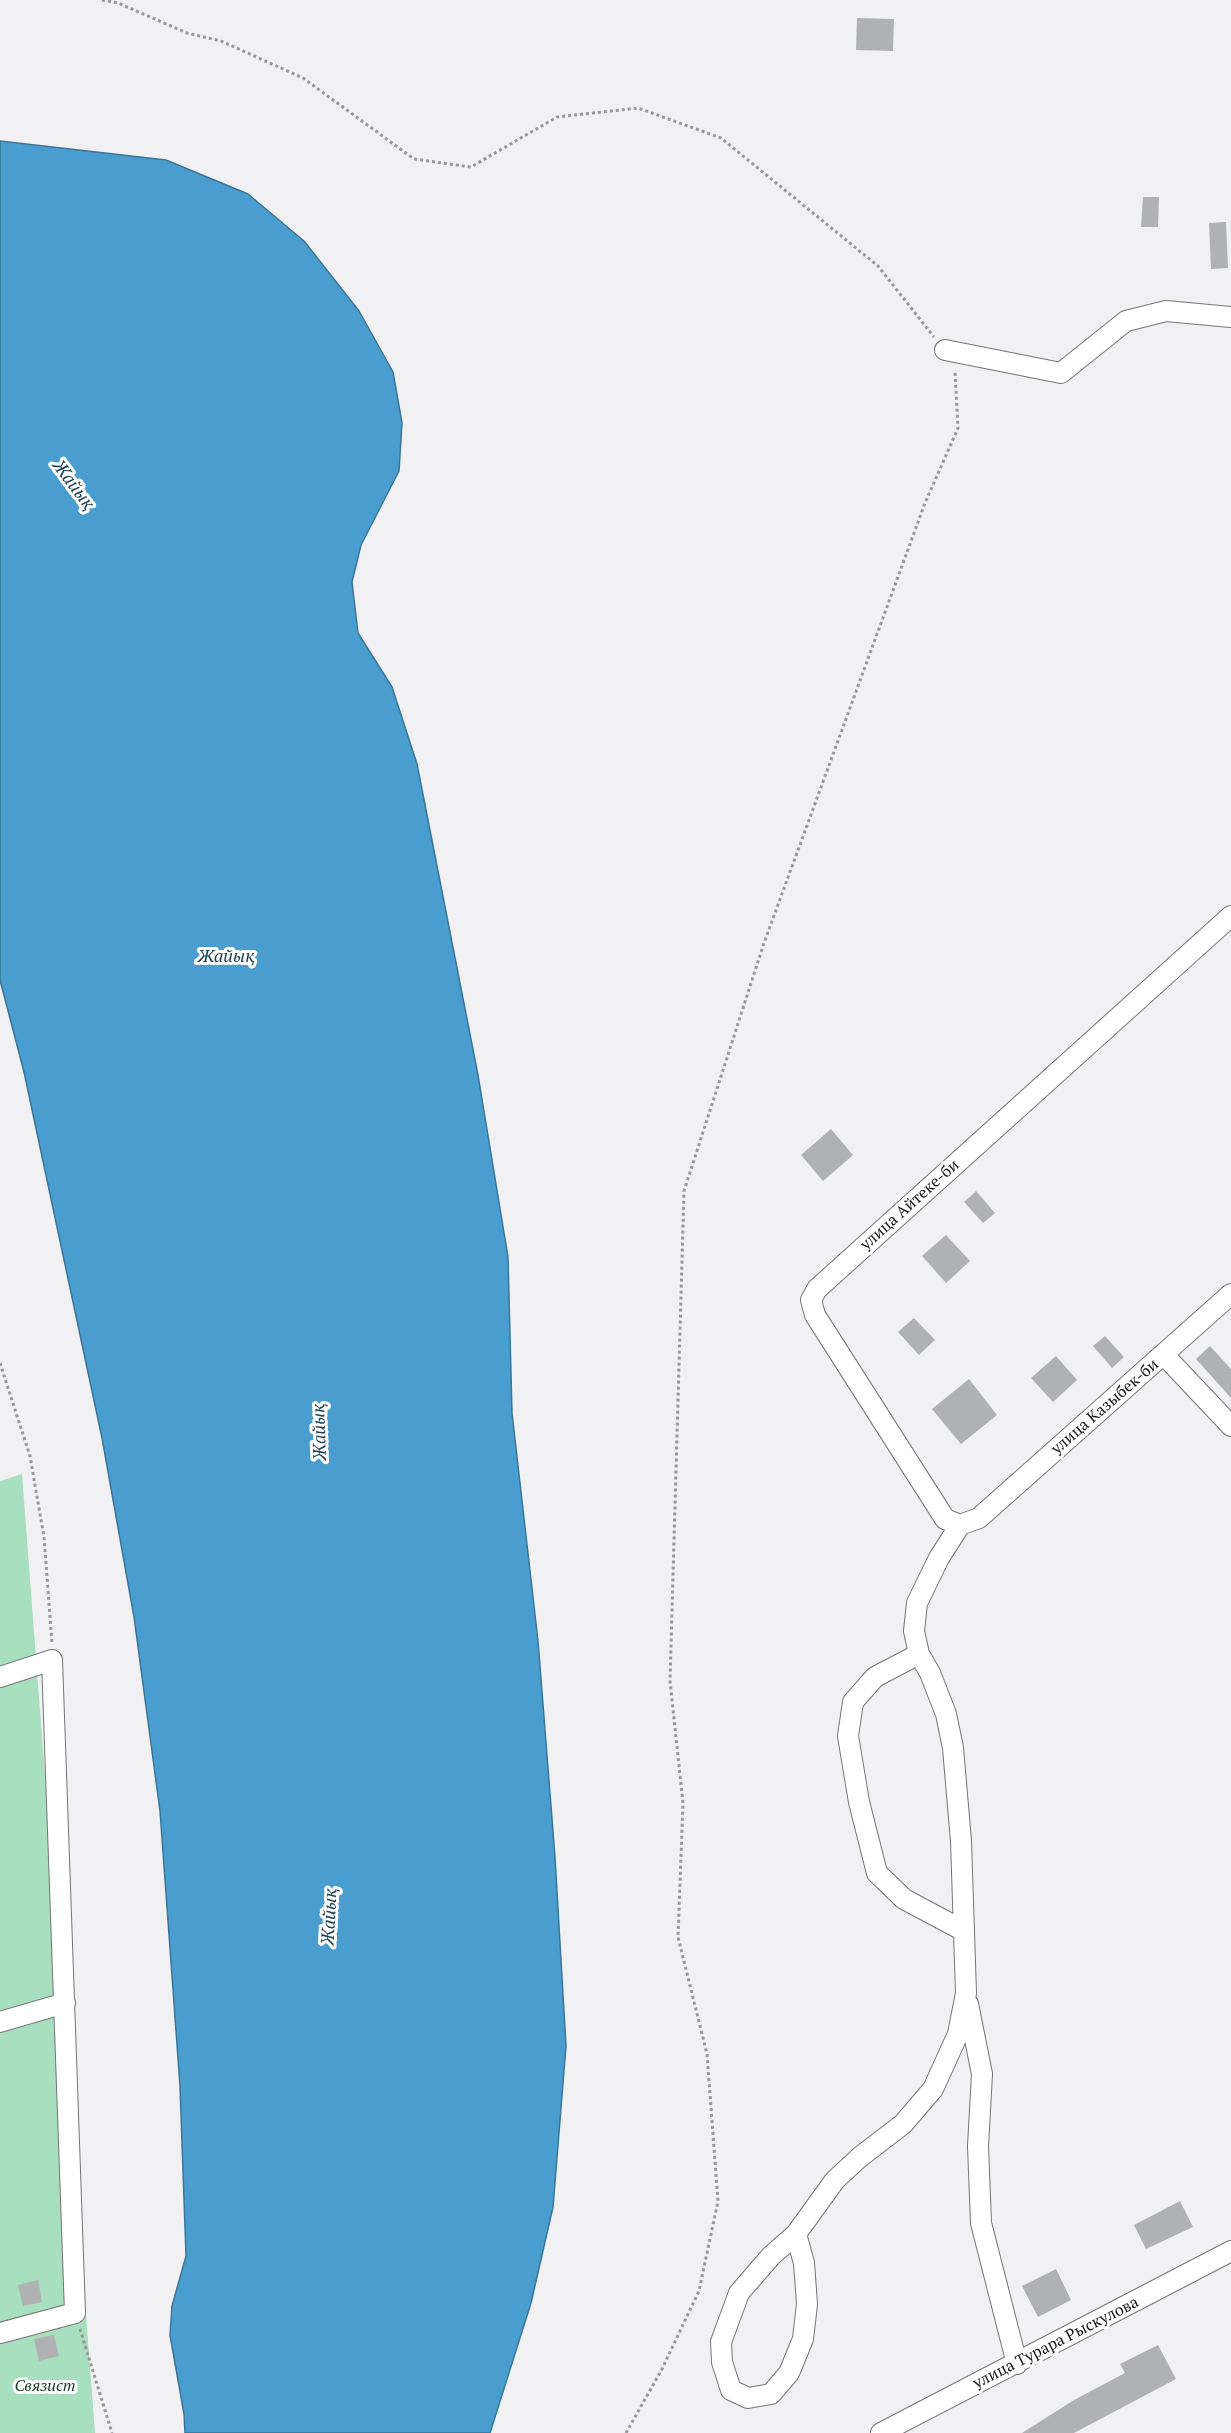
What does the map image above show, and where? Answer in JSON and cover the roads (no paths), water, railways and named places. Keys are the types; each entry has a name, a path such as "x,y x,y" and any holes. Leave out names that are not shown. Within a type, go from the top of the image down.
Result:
{"street":[{"path":"945,350 1061,373 1126,321 1166,311 1231,317"},
{"name":"улица Айтеке-би","path":"960,1525 945,1519 815,1315 811,1300 817,1289 1231,916"},
{"name":"улица Казыбек-би","path":"960,1525 979,1518 1231,1294"},
{"path":"1164,1355 1231,1426"},
{"path":"960,1525 939,1558 917,1603 914,1631 919,1654 930,1673 946,1714 953,1748 961,1841 966,1993 982,2074 978,2146 981,2223 1017,2364"},
{"path":"919,1654 875,1677 853,1702 848,1736 859,1802 877,1873 904,1899 964,1931"},
{"path":"0,1677 52,1660 75,2313 0,2333"},
{"path":"796,2234 804,2263 807,2304 803,2339 789,2373 771,2394 747,2398 731,2390 722,2362 721,2342 739,2293 771,2256 796,2234 835,2180 860,2157 903,2124 933,2090 958,2034 966,1993"},
{"path":"0,2022 65,2003"},
{"name":"улица Турара Рыскулова","path":"880,2433 1017,2364 1231,2251"}],"water":[{"name":"Жайық","path":"0,141 166,160 248,194 304,241 359,311 393,372 402,423 399,471 361,545 352,582 358,633 392,687 417,764 478,1075 508,1257 512,1413 538,1641 555,1857 566,2046 553,2207 531,2303 490,2433 185,2433 184,2414 170,2335 172,2306 186,2256 180,2086 160,1811 134,1617 102,1438 24,1072 0,980"}],"park label":[{"name":"Связист","path":"45,2386"}]}
